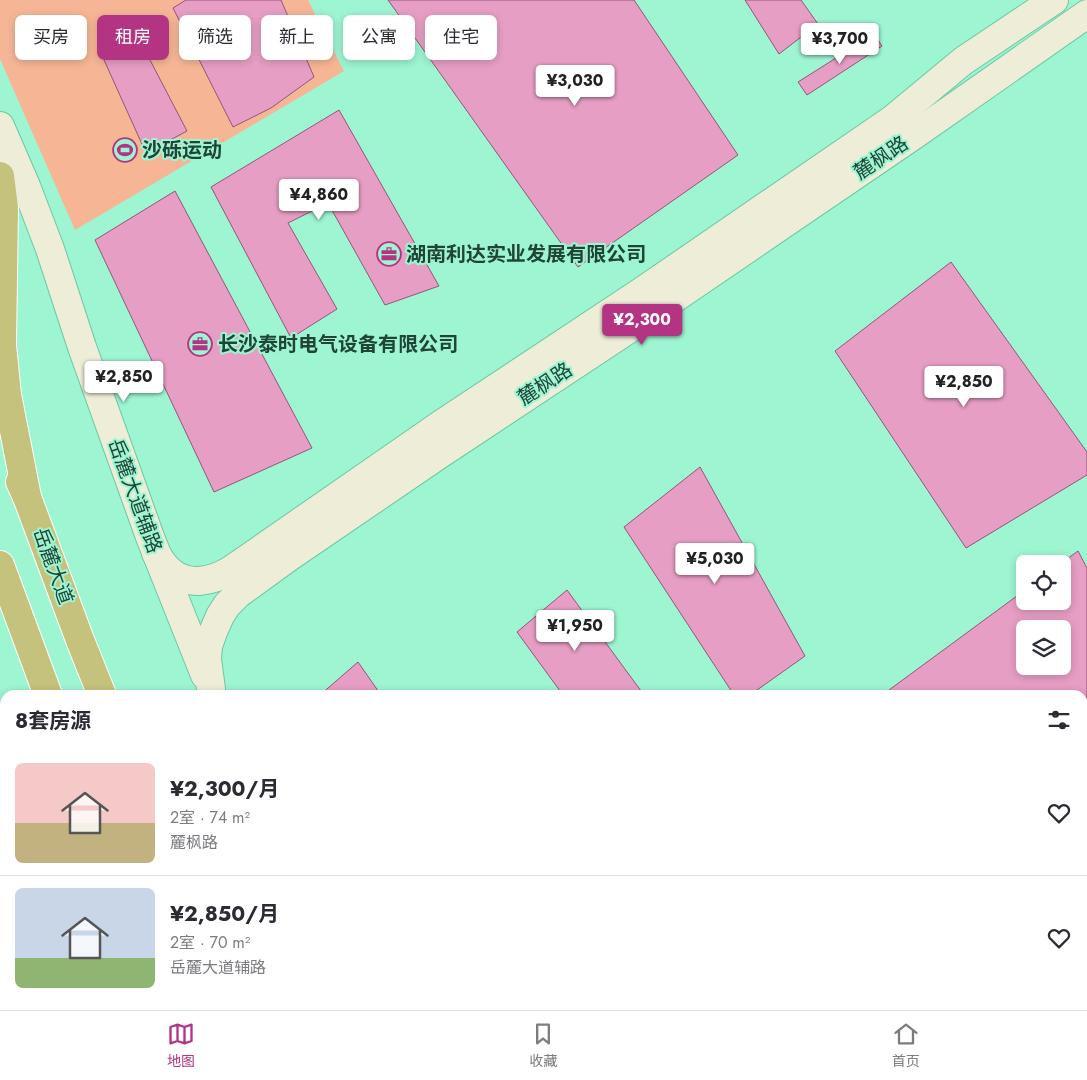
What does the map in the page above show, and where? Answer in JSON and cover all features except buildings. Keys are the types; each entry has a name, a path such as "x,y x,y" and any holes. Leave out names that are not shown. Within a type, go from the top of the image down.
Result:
{"highway":[{"path":"0,176 4,208 2,345 7,395 27,498"},
{"name":"岳麓大道","path":"0,439 27,498 100,690"},
{"path":"0,565 46,690"}],"main road":[{"path":"156,553 170,572 181,578 205,581 219,577 232,570 443,423 641,292 893,119 964,62 1054,0"},
{"name":"麓枫路","path":"212,690 207,659 210,639 220,616 227,605 238,594 440,454 644,319 893,150 1087,14"},
{"name":"岳麓大道辅路","path":"0,126 50,248 101,401 156,553 211,690"}],"shaded area":[{"name":"沙砾运动","path":"0,0 308,0 316,15 261,15 261,60 333,60 333,49 344,71 75,230 0,59"}],"place":[{"name":"沙砾运动","path":"125,150"},
{"name":"湖南利达实业发展有限公司","path":"389,254"},
{"name":"长沙泰时电气设备有限公司","path":"200,344"}]}
